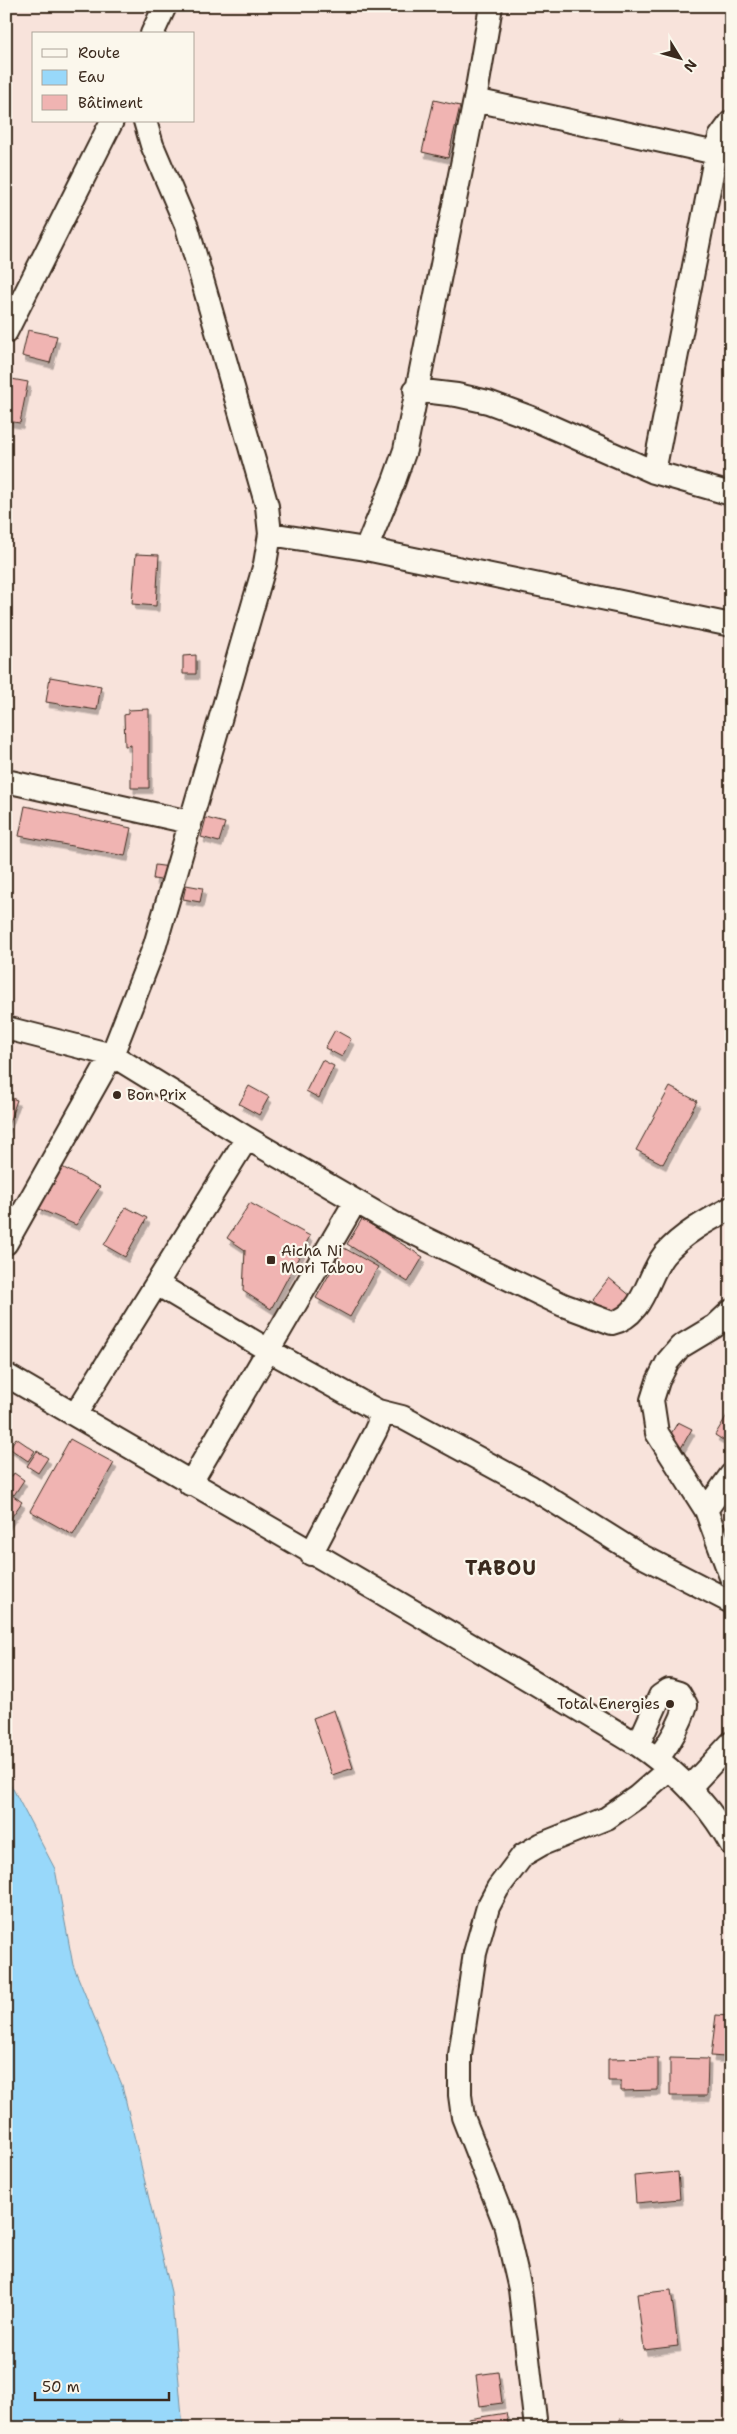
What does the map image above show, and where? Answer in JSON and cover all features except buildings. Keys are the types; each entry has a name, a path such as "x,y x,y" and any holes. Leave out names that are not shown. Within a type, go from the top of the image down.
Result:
{"street":[{"path":"153,32 165,6"},
{"path":"366,549 405,450 415,390 475,100 491,6"},
{"path":"475,100 716,153"},
{"path":"6,332 111,122"},
{"path":"6,1243 112,1056 155,945 189,822 255,602 265,564 270,534 267,506 187,227 152,145 145,122"},
{"path":"654,472 716,153 720,137 731,122"},
{"path":"415,390 457,395 488,402 529,417 654,472 731,494"},
{"path":"270,534 366,549 731,626"},
{"path":"6,781 189,822"},
{"path":"6,1028 112,1056 355,1202 440,1248 564,1305 612,1322 619,1321 630,1313 642,1298 659,1264 670,1249 682,1238 731,1208"},
{"path":"75,1415 248,1138"},
{"path":"190,1484 355,1202"},
{"path":"157,1284 268,1350 378,1411 410,1421 531,1487 638,1554 731,1602"},
{"path":"731,1311 715,1326 680,1347 668,1361 658,1381 652,1400 657,1433 662,1444 706,1510 731,1577"},
{"path":"6,1375 190,1484 484,1652 638,1745 690,1787 708,1809 731,1844"},
{"path":"311,1554 375,1432 379,1423 378,1411"},
{"path":"706,1510 731,1474"},
{"path":"536,2428 520,2289 505,2224 464,2117 460,2095 460,2055 475,1953 488,1906 502,1881 523,1855 542,1844 607,1818 636,1797 663,1764 681,1722 686,1705 679,1693 669,1690 660,1696 638,1745"},
{"path":"690,1787 731,1743"}],"water":[{"path":"6,1781 12,1787 55,1869 73,1965 122,2085 171,2292 183,2428 6,2428"}],"place":[{"name":"Bon Prix","path":"117,1095"},
{"name":"Aicha Ni Mori Tabou","path":"271,1260"},
{"name":"Total Energies","path":"670,1704"}],"district":[{"name":"TABOU","path":"501,1568"}]}
